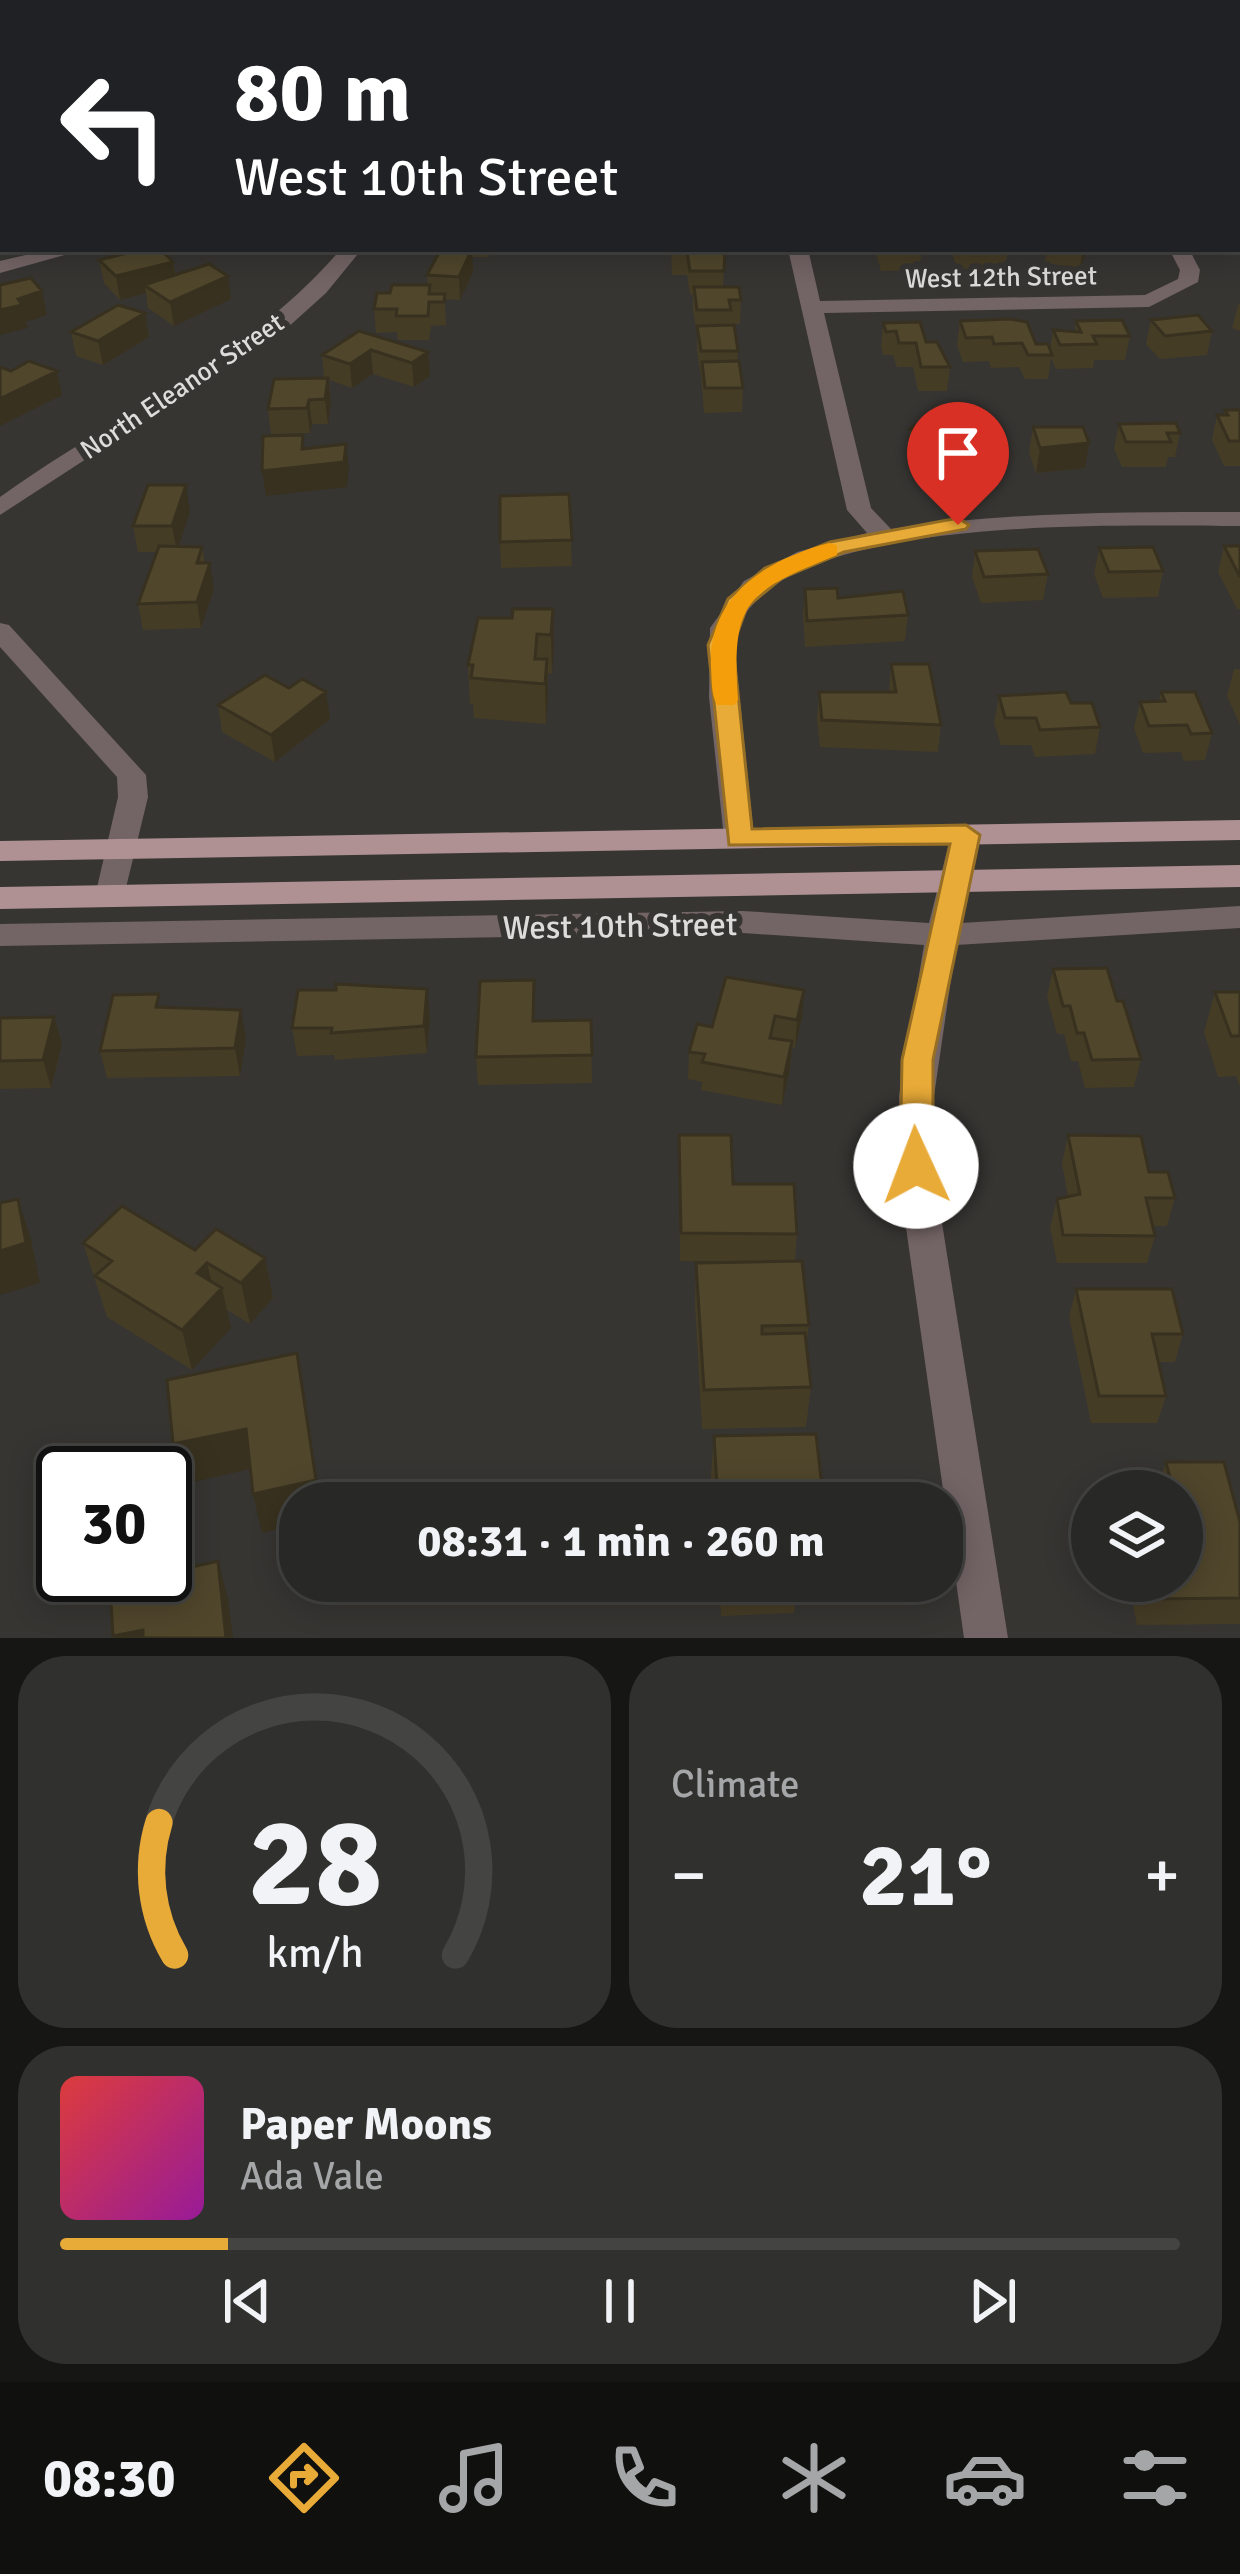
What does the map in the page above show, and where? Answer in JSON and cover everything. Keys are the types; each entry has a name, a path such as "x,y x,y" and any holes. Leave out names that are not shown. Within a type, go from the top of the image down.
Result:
{"main road":[{"path":"0,851 1240,830"},
{"name":"West 10th Street","path":"0,898 1240,876"}],"street":[{"path":"0,267 63,252"},
{"name":"North Eleanor Street","path":"0,508 269,329 321,286 349,252"},
{"path":"799,252 859,510 884,536"},
{"name":"West 12th Street","path":"811,307 1133,303 1169,295 1187,284 1190,270 1181,252"},
{"path":"739,838 720,645 723,627 742,597 774,573 838,547 958,525 1240,520"},
{"path":"0,631 130,775 133,797 111,896"},
{"path":"966,835 917,1060 915,1143 986,1638"},
{"name":"West 10th Street","path":"0,935 743,922 944,935 1240,917"}],"building":[{"path":"132,252 163,252 173,262 116,276 99,260"},
{"path":"439,252 471,252 459,277 427,275"},
{"path":"687,252 725,252 724,271 690,271"},
{"path":"209,264 228,276 170,302 144,285"},
{"path":"31,278 42,291 18,299 22,305 0,310 0,285"},
{"path":"392,285 430,285 429,294 445,294 444,302 429,302 428,316 396,316 397,309 374,309 377,293 390,293"},
{"path":"694,287 739,287 741,300 729,300 731,310 697,310"},
{"path":"118,305 145,313 98,341 71,332"},
{"path":"1198,315 1212,331 1165,336 1151,320"},
{"path":"1122,320 1130,336 1093,336 1097,344 1060,345 1053,330 1081,332 1076,321"},
{"path":"960,321 1027,322 1036,344 1048,344 1052,355 1028,355 1022,343 994,344 992,337 966,338"},
{"path":"920,322 926,342 937,342 950,367 921,367 916,343 899,343 896,331 886,332 883,323"},
{"path":"734,325 738,351 701,351 697,326"},
{"path":"359,331 428,352 412,363 371,350 350,364 322,355"},
{"path":"29,361 57,371 0,399 0,367 11,371"},
{"path":"739,361 743,388 705,388 702,362"},
{"path":"328,378 325,399 309,400 307,408 268,409 274,379"},
{"path":"938,409 967,419 960,424 979,431 959,447 910,429"},
{"path":"1225,410 1240,410 1240,441 1229,441 1217,415 1228,415"},
{"path":"1176,423 1180,433 1167,433 1171,442 1126,442 1119,424"},
{"path":"1033,427 1083,427 1089,443 1040,448"},
{"path":"303,435 302,449 346,444 344,462 262,471 263,436"},
{"path":"148,485 186,485 172,526 133,526"},
{"path":"569,494 572,540 500,542 500,496"},
{"path":"159,546 202,547 197,563 210,563 197,602 138,604"},
{"path":"1224,546 1240,546 1240,577"},
{"path":"1153,547 1163,571 1109,572 1099,548"},
{"path":"1038,549 1048,574 984,577 975,551"},
{"path":"837,588 838,598 903,591 908,615 807,621 805,589"},
{"path":"513,609 553,609 551,635 537,634 535,659 547,659 545,684 471,678 473,665 468,665 478,618 512,618"},
{"path":"891,664 929,664 941,725 822,720 819,692 896,692"},
{"path":"265,675 289,688 302,679 326,692 271,735 218,705"},
{"path":"1066,692 1071,703 1092,703 1100,727 1040,730 1036,718 1005,718 999,696"},
{"path":"1161,692 1195,692 1212,733 1191,734 1187,725 1149,726 1140,702 1165,701"},
{"path":"1107,968 1141,1059 1092,1060 1084,1033 1077,1033 1070,1006 1063,1006 1053,969"},
{"path":"726,977 804,990 797,1020 775,1016 770,1038 792,1041 784,1077 702,1062 705,1054 689,1052 697,1024 712,1027"},
{"path":"534,980 533,1021 591,1020 592,1055 476,1057 480,981"},
{"path":"336,984 427,989 424,1026 331,1033 332,1028 292,1028 298,990 336,990"},
{"path":"1215,992 1240,992 1240,1036 1231,1036"},
{"path":"159,994 156,1007 241,1010 235,1048 100,1051 113,995"},
{"path":"54,1017 43,1060 0,1061 0,1018"},
{"path":"679,1135 731,1135 733,1184 794,1184 797,1234 681,1233"},
{"path":"1068,1135 1141,1136 1149,1172 1168,1172 1175,1198 1146,1198 1155,1236 1063,1235 1057,1199 1080,1194"},
{"path":"18,1199 26,1243 0,1251 0,1203"},
{"path":"122,1206 195,1250 216,1229 265,1258 241,1283 207,1263 197,1273 222,1288 182,1330 95,1276 112,1261 83,1243"},
{"path":"802,1261 809,1325 762,1326 762,1334 805,1333 811,1387 704,1390 696,1263"},
{"path":"1076,1289 1172,1289 1183,1334 1152,1334 1166,1396 1099,1396"},
{"path":"297,1353 316,1480 279,1482 279,1488 253,1494 246,1429 173,1444 167,1380"},
{"path":"816,1434 821,1482 717,1482 714,1436"},
{"path":"1166,1462 1224,1462 1240,1522 1240,1598 1203,1598 1203,1470 1168,1470"},
{"path":"218,1561 226,1638 143,1638 143,1630 113,1636 111,1602 192,1602 192,1567"}],"slow traffic":[{"path":"725,700 720,645 723,627 736,604 774,573 829,550"}],"route":[{"path":"916,1166 917,1060 966,835 739,838 720,645 723,627 736,604 774,573 838,547 958,525"}]}
